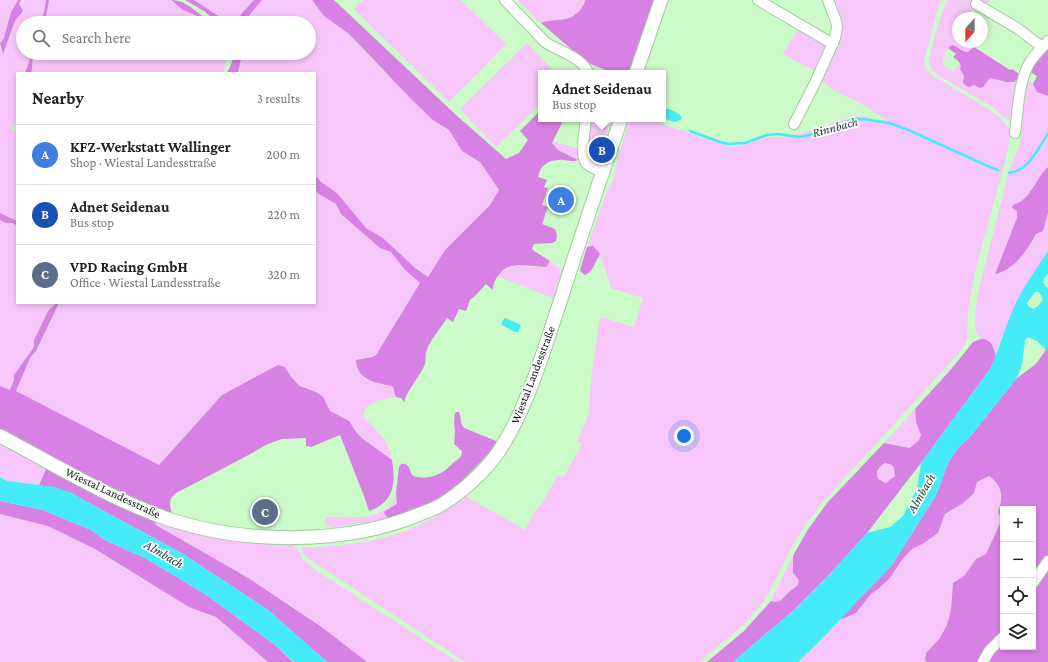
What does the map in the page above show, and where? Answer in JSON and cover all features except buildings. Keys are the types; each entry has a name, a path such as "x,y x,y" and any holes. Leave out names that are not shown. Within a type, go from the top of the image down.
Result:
{"main road":[{"path":"637,70 661,0"},
{"name":"Wiestal Landesstraße","path":"0,436 122,500 172,520 214,530 266,537 314,537 377,528 410,518 445,503 471,482 488,465 513,426 530,388 620,122"}],"street":[{"path":"505,0 545,42 581,62 587,70"},
{"path":"758,0 833,44"},
{"path":"794,124 833,44 836,32 836,21 828,0"},
{"path":"976,4 1045,44 1030,61 1025,72 1015,133"},
{"path":"586,122 583,150 584,159 588,164 602,172"},
{"path":"1036,579 1048,561"},
{"path":"983,662 989,652 1000,640"}],"shaded area":[{"path":"0,0 18,0 11,12 4,38 0,43"},
{"path":"18,0 21,0 19,4 23,11 19,16 16,16 16,20 3,54 0,43 4,38 11,12"},
{"path":"21,0 46,0 43,16 19,16 23,11 19,4"},
{"path":"46,0 49,0 46,16 43,16"},
{"path":"49,0 171,0 195,16 46,16"},
{"path":"171,0 188,5 203,16 197,16 183,10"},
{"path":"185,0 194,0 218,16 210,16"},
{"path":"194,0 254,0 240,16 216,16"},
{"path":"254,0 262,0 249,16 240,16"},
{"path":"262,0 312,0 324,16 349,34 380,68 433,120 449,130 462,151 480,162 499,190 490,205 445,250 429,277 414,267 383,238 366,228 337,193 320,182 316,176 316,72 238,72 241,60 316,60 316,16 249,16"},
{"path":"312,0 334,0 456,115 506,159 519,153 528,140 520,131 538,113 538,122 562,122 552,143 558,150 578,160 555,160 548,162 539,173 538,177 547,180 544,187 548,188 542,205 548,207 542,224 555,229 557,235 556,241 552,243 534,244 532,249 550,261 546,267 519,265 504,269 496,279 493,290 486,284 470,300 466,311 459,309 453,322 447,318 430,343 426,352 425,364 408,392 404,402 401,398 396,397 393,387 374,382 362,375 356,365 356,360 376,355 420,283 405,270 391,252 380,248 341,214 336,204 316,191 316,176 321,182 337,193 366,228 383,238 414,267 428,277 445,250 490,205 499,190 480,162 462,151 449,130 433,120 413,101 349,34 324,16"},
{"path":"363,0 460,0 506,44 449,102 354,9"},
{"path":"517,0 585,0 581,8 572,17 541,23"},
{"path":"585,0 656,0 633,70 606,70 586,62 541,23 572,17"},
{"path":"834,0 940,0 924,62 926,69 934,76 1000,117 1009,129 1010,138 975,272 968,310 967,340 959,353 817,509 794,543 768,594 747,621 699,662 465,662 303,554 301,548 367,542 413,528 467,497 525,530 532,516 542,503 558,475 564,477 582,444 577,442 589,413 591,380 601,317 634,327 643,298 611,288 600,254 591,246 587,247 614,177 619,154 629,122 657,122 733,147 769,137 784,137 807,132 857,116 869,117 876,122 886,120 859,102 833,90 822,81 823,75 841,32 842,23"},
{"path":"947,0 990,0 985,8 975,8 972,12 952,12 952,47 950,46 944,54 946,55 942,59 944,61 942,64 953,72 960,63 962,72 969,87 974,85 980,88 990,78 1007,82 1019,78 1012,124 991,106 941,77 931,68 931,53"},
{"path":"16,20 16,60 30,60 25,72 16,72 16,121 12,129 16,131 16,221 0,213 0,46 3,54"},
{"path":"799,27 828,44 815,71 783,54"},
{"path":"527,43 553,70 538,70 538,106 496,147 460,109"},
{"path":"952,45 952,48 959,48 966,52 976,48 1010,70 1012,69 1019,74 1019,78 1014,82 1007,82 990,78 983,87 980,88 974,85 969,87 963,82 964,76 960,69 960,64 953,57 956,54 948,48"},
{"path":"1048,47 1048,96 1037,92 1033,84 1037,76 1030,72 1032,65"},
{"path":"955,48 973,48 969,51"},
{"path":"30,60 33,60 31,72 25,72"},
{"path":"33,60 226,60 223,72 31,72"},
{"path":"232,60 241,60 238,72 228,72"},
{"path":"1026,80 1033,84 1038,92 1048,96 1048,167 1033,190 1019,203 1017,218 995,273 1008,268 1020,259 1036,234 1043,231 1048,213 1048,251 1020,295 998,347 996,356 994,349 987,339 981,339 976,332 975,320 977,297 1010,168 1020,143"},
{"path":"592,122 600,122 604,130 610,122 595,161 589,147"},
{"path":"601,122 609,122 604,130"},
{"path":"553,141 580,149 578,160 558,150 552,143"},
{"path":"1048,167 1048,213 1043,231 1036,234 1024,253 1014,264 1002,272 995,274 1017,218 1017,211 1012,208 1013,205 1029,194"},
{"path":"316,191 336,204 341,214 380,248 391,252 405,270 420,283 376,355 363,358 357,369 364,376 377,383 393,387 396,397 370,404 364,412 364,417 385,441 392,460 363,439 353,426 330,411 323,399 318,394 304,388 294,380 289,372 222,395 159,465 16,391 30,358 37,350 59,304 316,304"},
{"path":"0,213 16,221 16,225 13,223 6,223 0,220"},
{"path":"0,220 6,223 13,223 16,225 16,304 55,304 48,311 34,340 34,347 14,379 10,391 0,386"},
{"path":"593,246 600,254 591,271 585,275 580,270 587,247"},
{"path":"550,261 564,273 555,299 497,276 510,266 546,267"},
{"path":"55,304 59,304 36,351 30,358 16,391 159,465 222,395 278,365 285,367 292,378 300,386 318,393 323,397 330,411 349,421 363,439 392,460 394,477 391,491 384,503 369,511 340,435 311,447 306,446 306,438 282,439 268,444 176,493 170,502 172,520 154,514 156,525 250,579 323,628 367,662 327,662 268,610 183,554 69,492 39,485 49,462 0,436 0,386 10,390 14,380 14,375 34,347 34,340 48,311"},
{"path":"985,339 992,344 996,356 990,369 867,533 829,575 794,610 733,662 707,662 744,631 771,601 780,601 797,586 799,580 793,573 793,556 807,531 827,503 884,443 910,448 919,440 921,435 916,422 915,409 953,367 973,342","holes":["885,463 892,465 895,476 886,483 879,479 877,476 877,471 879,468"]},
{"path":"1048,347 1048,662 927,662 925,660 926,653 940,638 947,625 951,610 953,583 964,576 976,559 986,554 1000,523 1000,650 1036,650 1036,506 1000,506 1000,516 998,512 1001,501 1001,492 994,480 989,476 977,482 974,493 962,504 945,514 938,533 912,549 901,561 890,578 871,594 856,613 840,619 892,565 936,495 949,461 958,448 969,438 1017,378 1036,364"},
{"path":"915,409 916,422 921,435 919,440 911,448 884,443"},
{"path":"459,412 464,428 496,441 497,444 462,480 443,496 421,508 391,518 387,517 384,513 385,511 397,504 396,493 399,467 401,464 406,464 408,466 413,476 425,478 435,476 445,470 460,457 462,451 454,444 454,422 455,413"},
{"path":"0,436 49,462 39,485 7,481 0,477"},
{"path":"885,463 892,465 895,476 886,483 877,476 877,471"},
{"path":"989,476 999,485 1001,493 998,512 1000,516 1000,523 986,554 976,559 964,576 953,583 951,610 947,625 940,638 926,653 925,660 927,662 798,662 840,619 856,613 871,594 890,578 901,561 912,549 938,533 945,514 962,504 974,493 977,482"},
{"path":"396,493 397,504 385,511 391,518 331,528 325,523 327,517 359,517 378,513 386,509 392,502"},
{"path":"0,501 43,510 91,530 105,540 145,558 205,594 275,645 293,662 268,662 216,617 189,607 95,549 48,526 0,514"},
{"path":"0,514 48,526 95,549 189,606 216,617 268,662 0,662"},
{"path":"154,514 287,538 301,554 301,558 320,573 458,662 367,662 323,628 250,579 156,525"},
{"path":"793,556 793,573 799,582 797,586 780,601 771,601"}],"water":[{"path":"666,109 681,116 682,119 674,122 666,119"},
{"name":"Almbach","path":"1048,251 1048,274 1043,282 1048,288 1048,347 1046,350 1037,341 1028,337 1025,340 1022,365 1017,378 969,438 958,448 949,461 936,495 892,565 798,662 733,662 794,610 829,575 867,533 890,527 903,516 917,489 921,463 990,369 1015,304 1026,284","holes":["1035,292 1038,292 1043,300 1033,309 1028,306 1027,303"]},
{"path":"505,318 521,326 518,332 515,332 502,325"},
{"name":"Almbach","path":"0,477 7,481 55,487 69,492 183,554 268,610 327,662 294,662 275,645 205,594 145,558 105,540 91,530 43,510 0,501"}],"waterway":[{"name":"Rinnbach","path":"690,131 728,144 745,143 767,135 777,134 800,137 826,131 854,119 863,119 889,123 906,129 998,170"},
{"name":"Rinnbach","path":"1009,173 1022,168 1037,152 1048,134"}],"place":[{"name":"Adnet Seidenau","path":"602,150"},
{"name":"KFZ-Werkstatt Wallinger","path":"561,200"},
{"name":"VPD Racing GmbH","path":"265,512"}]}
